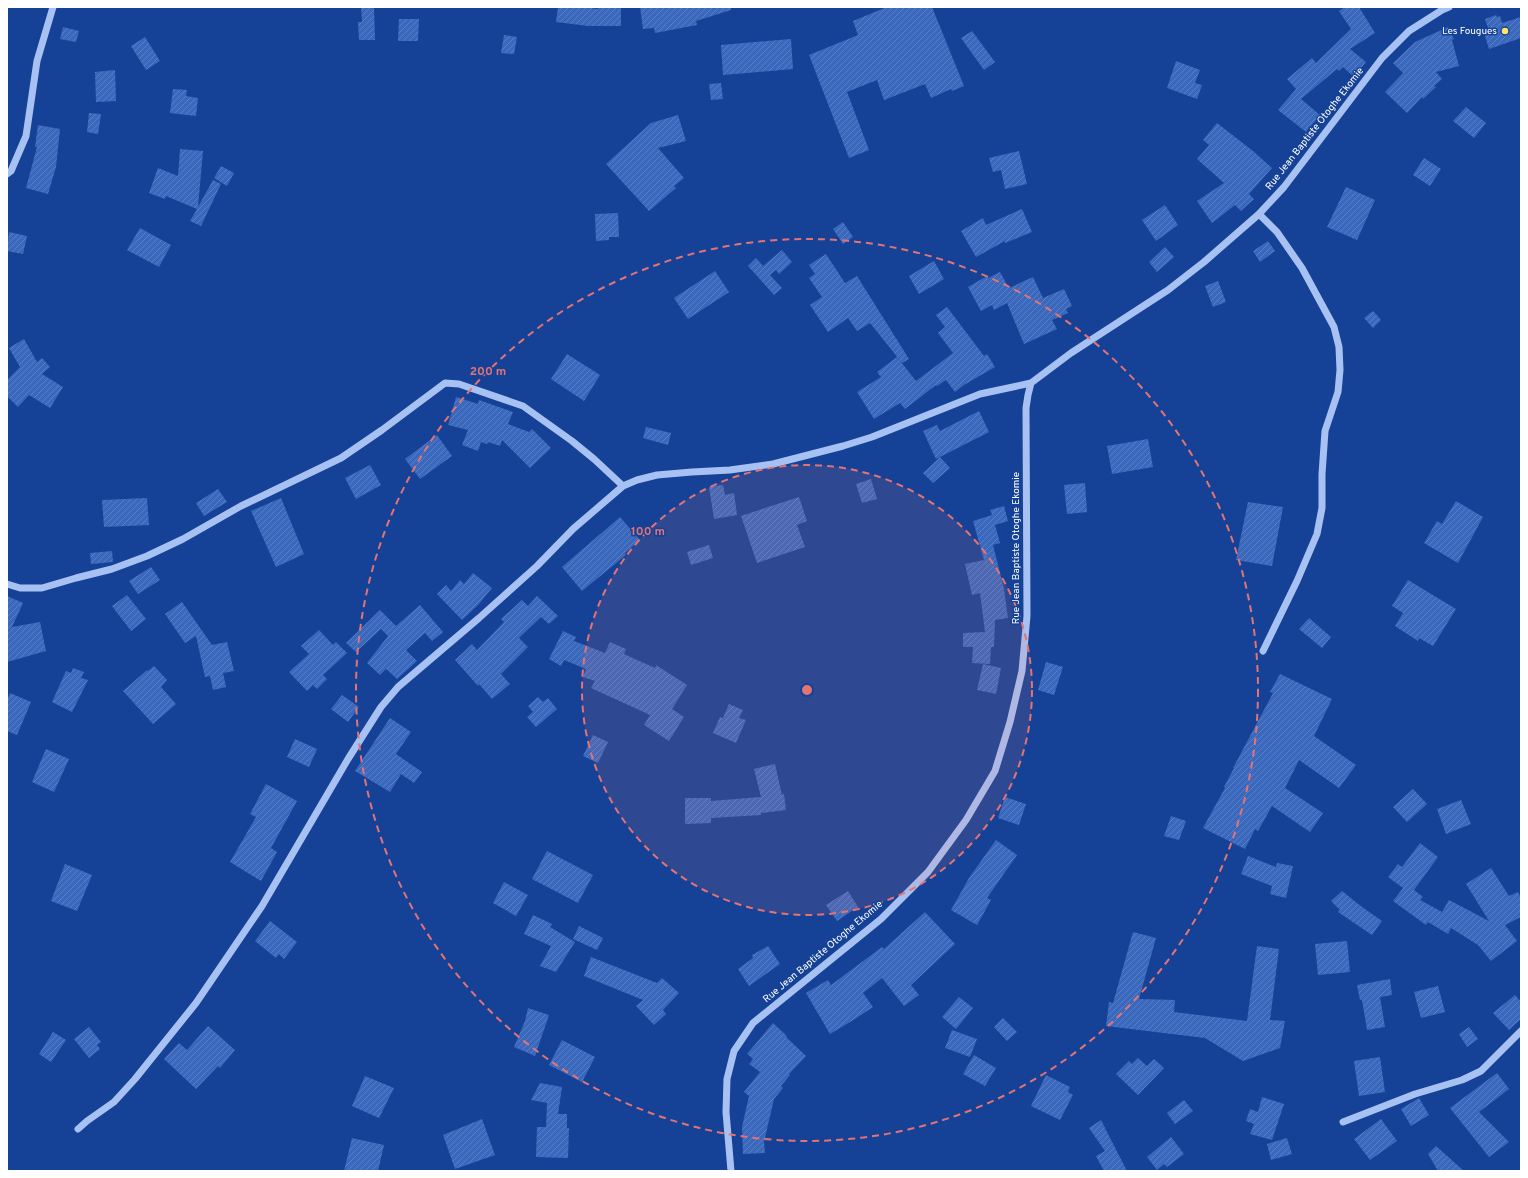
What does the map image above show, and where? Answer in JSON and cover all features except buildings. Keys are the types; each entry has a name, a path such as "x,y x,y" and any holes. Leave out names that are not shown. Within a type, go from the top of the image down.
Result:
{"street":[{"path":"7,174 11,171 26,136 37,61 53,7"},
{"name":"Rue Jean Baptiste Otoghe Ekomie","path":"731,1171 726,1112 727,1079 734,1051 754,1023 881,919 928,872 966,820 995,771 1010,722 1022,671 1027,616 1026,408 1031,383 1071,353 1168,290 1204,262 1259,214 1284,187 1382,58 1409,31 1449,7"},
{"path":"1259,214 1277,232 1302,268 1334,327 1339,347 1340,370 1338,392 1325,431 1322,474 1322,508 1317,534 1297,581 1263,651"},
{"path":"7,584 20,588 42,588 112,569 147,556 182,539 241,506 341,458 382,430 445,383 459,384 522,406 572,441 623,486"},
{"path":"78,1129 114,1102 135,1079 196,1003 262,906 366,729 385,702 398,687 479,618 537,566 578,524 623,486 637,480 657,475 730,470 773,464 837,448 872,437 980,394 1031,383"},
{"path":"1343,1122 1416,1094 1462,1080 1481,1071 1521,1031"}],"place":[{"name":"Les Fougues","path":"1505,31"}]}
